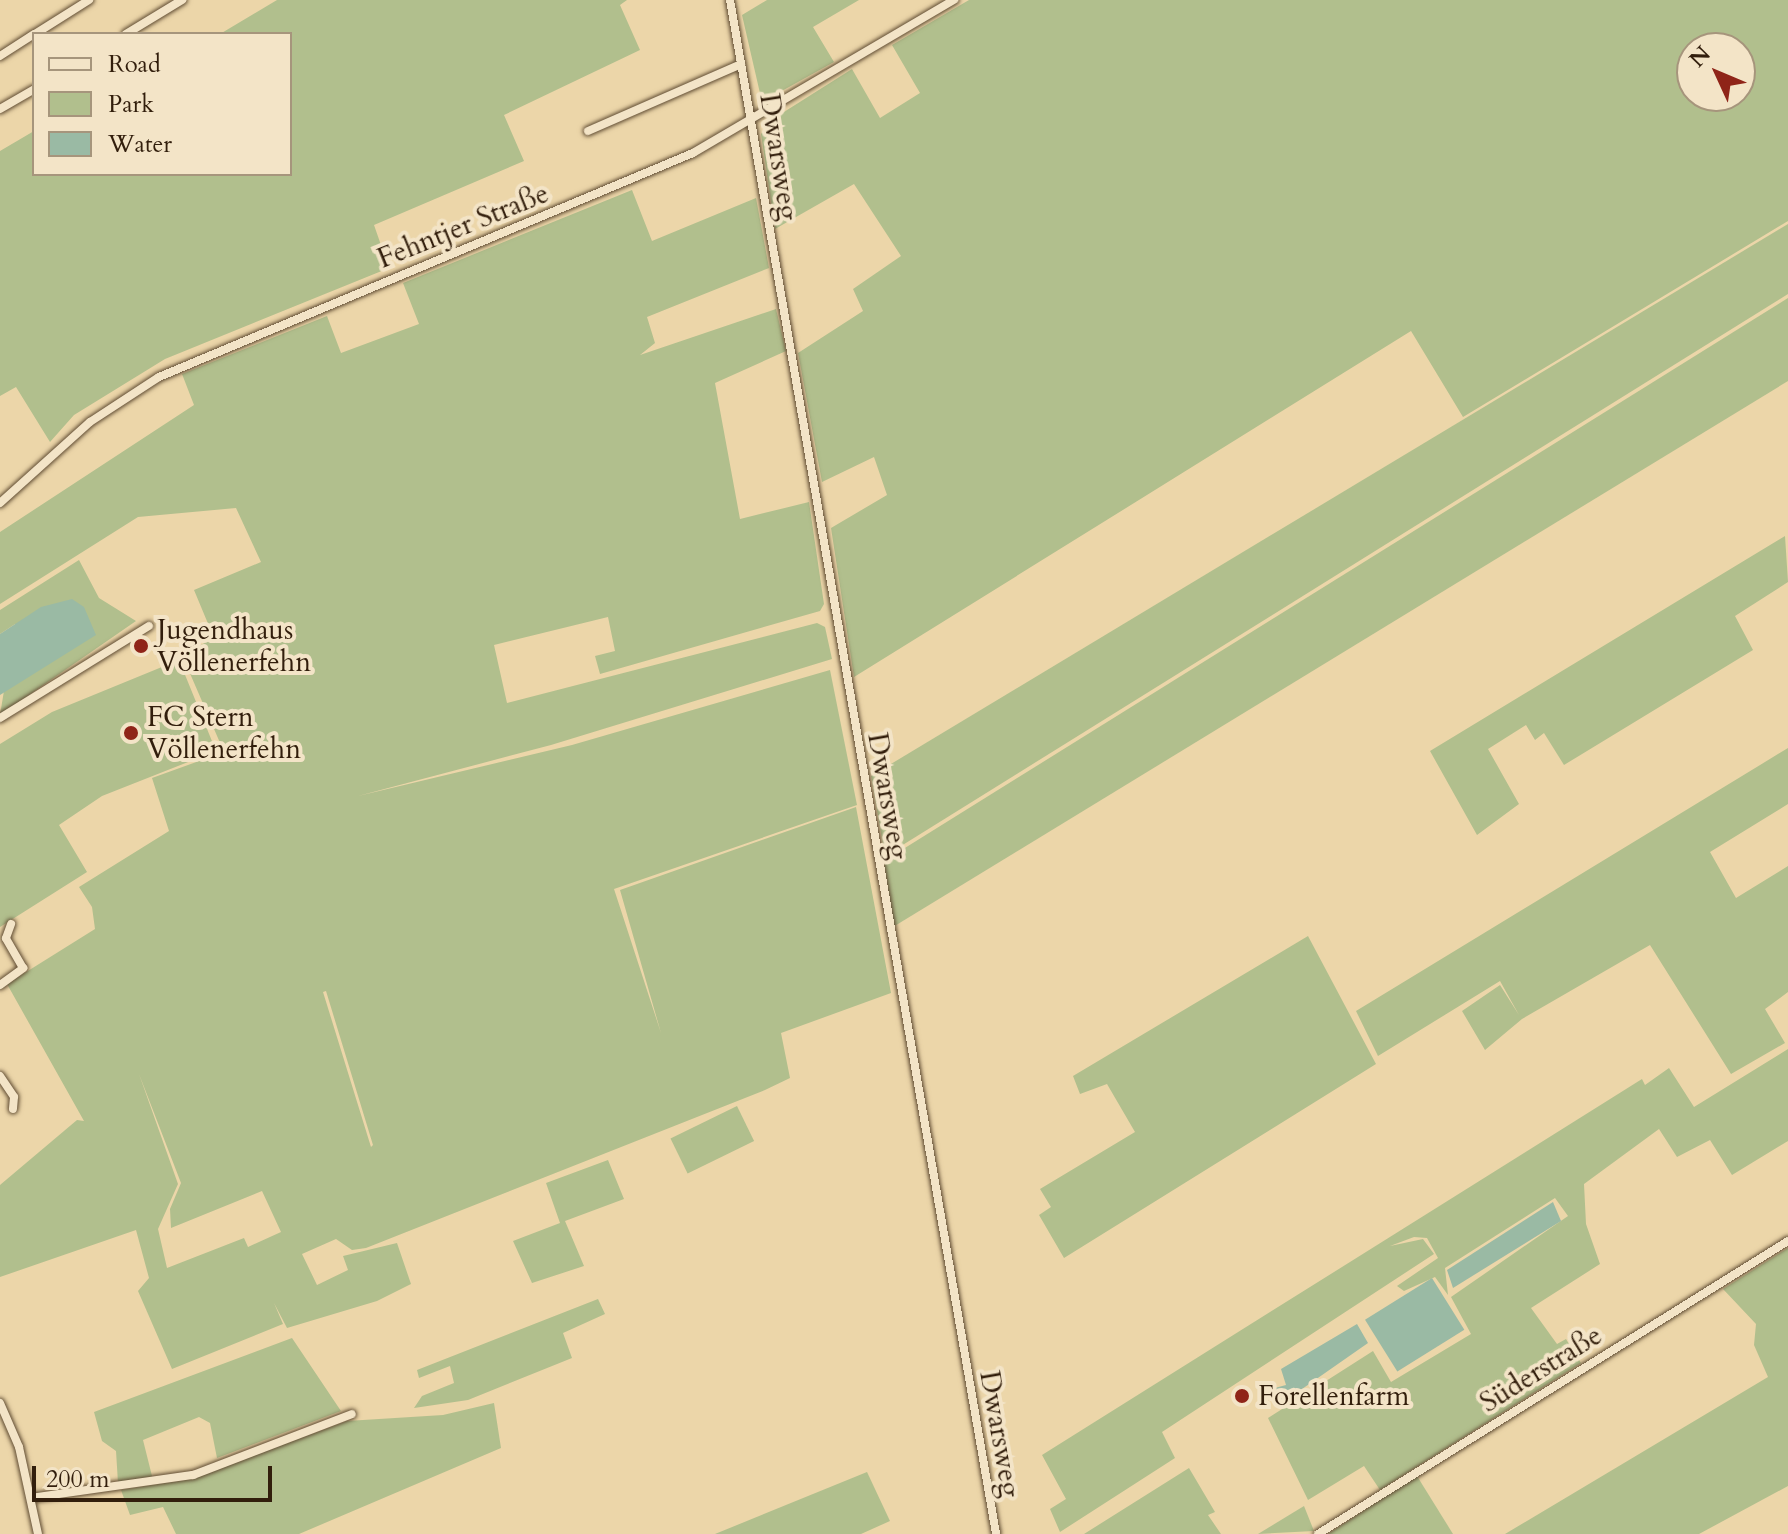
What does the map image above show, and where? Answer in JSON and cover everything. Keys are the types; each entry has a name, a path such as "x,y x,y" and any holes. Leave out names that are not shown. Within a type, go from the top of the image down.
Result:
{"street":[{"path":"37,32 89,0"},
{"path":"129,32 182,0"},
{"name":"Dwarsweg","path":"730,0 996,1534"},
{"name":"Fehntjer Straße","path":"0,503 90,422 168,372 646,174 751,122 954,0"},
{"path":"0,56 32,35"},
{"name":"Dwarsweg","path":"588,131 741,64"},
{"path":"0,109 32,90"},
{"path":"0,718 149,626"},
{"path":"0,985 23,968 6,938 11,924"},
{"path":"0,1076 14,1097 13,1109"},
{"name":"Süderstraße","path":"1318,1534 1788,1241"},
{"path":"0,1403 31,1498 38,1534"},
{"path":"31,1498 193,1475 352,1414"}],"green space":[{"path":"277,0 627,0 620,5 640,50 504,115 524,161 374,225 389,268 165,359 74,415 50,442 16,387 0,396 0,151 32,132 32,176 292,176 292,32 223,32"},
{"path":"767,0 859,0 813,27 834,62 762,102 742,15"},
{"path":"969,0 1788,0 1788,221 1463,417 1411,331 854,677 831,528 887,495 874,457 822,482 798,353 863,311 853,289 901,256 854,184 775,229 761,134 776,117 852,69 880,118 920,93 892,45"},
{"path":"632,190 652,241 756,198 769,268 647,317 655,343 640,355 776,309 786,351 715,383 740,519 809,502 824,604 820,611 600,674 595,656 615,651 608,617 494,645 507,703 817,623 825,627 832,659 551,745 358,796 572,745 830,670 857,805 614,889 661,1033 620,890 856,807 891,993 781,1033 790,1078 765,1090 366,1248 352,1250 336,1239 302,1254 317,1285 348,1270 343,1256 397,1243 411,1284 377,1301 287,1328 274,1303 283,1324 172,1369 138,1291 149,1278 136,1230 0,1277 0,1185 77,1120 84,1121 7,984 95,929 92,907 79,887 169,831 152,778 224,752 182,655 214,638 194,590 261,562 236,508 138,517 0,604 0,532 194,405 182,374 327,316 341,353 419,324 403,283","holes":["326,991 373,1145 371,1147 323,992","139,1074 181,1183 170,1209 171,1228 262,1191 281,1232 248,1247 244,1238 167,1268 158,1229 178,1184"]},
{"path":"1788,224 1788,294 885,856 871,776"},
{"path":"1788,298 1788,381 893,927 884,861"},
{"path":"1785,536 1788,582 1735,616 1753,650 1564,765 1544,733 1535,740 1526,725 1488,749 1519,804 1477,835 1430,751"},
{"path":"79,560 99,598 136,621 0,715 15,624 0,634 0,610"},
{"path":"179,660 216,751 102,796 59,825 87,872 0,927 0,744 52,712"},
{"path":"1788,748 1788,804 1710,852 1736,898 1788,866 1788,992 1765,1009 1785,1043 1731,1074 1650,945 1522,1019 1485,1050 1462,1011 1500,985 1519,1015 1500,981 1378,1056 1356,1011"},
{"path":"1308,936 1376,1064 1064,1258 1039,1215 1051,1207 1040,1189 1135,1132 1107,1084 1080,1094 1073,1076"},
{"path":"1788,1049 1788,1141 1732,1175 1710,1140 1677,1157 1659,1129 1584,1184 1586,1224 1600,1264 1531,1308 1557,1344 1566,1339 1581,1363 1380,1490 1364,1466 1308,1500 1268,1418 1373,1351 1391,1382 1471,1334 1451,1297 1568,1216 1555,1198 1445,1268 1448,1295 1435,1277 1404,1291 1397,1286 1438,1258 1427,1238 1414,1237 1390,1246 1423,1239 1434,1254 1162,1432 1175,1458 1060,1532 1050,1509 1066,1499 1042,1455 1642,1079 1645,1085 1669,1068 1694,1107"},
{"path":"737,1106 754,1141 688,1173 670,1138"},
{"path":"608,1160 624,1199 565,1221 584,1266 532,1283 513,1241 560,1223 546,1183"},
{"path":"1788,1248 1788,1486 1699,1534 1505,1534 1768,1377 1754,1345 1756,1324 1723,1289"},
{"path":"598,1299 605,1314 563,1333 572,1358 468,1400 414,1408 422,1396 454,1383 450,1366 419,1378 417,1370"},
{"path":"292,1338 341,1411 217,1458 210,1423 199,1417 143,1440 153,1480 118,1483 116,1451 102,1441 94,1412"},
{"path":"494,1403 501,1448 299,1534 176,1534 163,1507 130,1515 121,1490 191,1479 347,1421 443,1415"},
{"path":"1189,1468 1215,1512 1208,1515 1221,1534 1084,1534"},
{"path":"867,1472 890,1521 861,1534 715,1534"},
{"path":"1417,1476 1453,1534 1328,1534"},
{"path":"1304,1506 1314,1531 1258,1534"}],"water":[{"path":"72,599 84,607 96,635 0,695 0,634 41,607"},
{"path":"1553,1202 1561,1221 1453,1288 1447,1270"},
{"path":"1432,1278 1464,1330 1397,1372 1365,1320"},
{"path":"1357,1324 1368,1343 1282,1403 1274,1398 1271,1389 1286,1385 1281,1369"}],"place":[{"name":"Jugendhaus Völlenerfehn","path":"141,646"},
{"name":"FC Stern Völlenerfehn","path":"131,733"},
{"name":"Forellenfarm","path":"1242,1396"}]}
